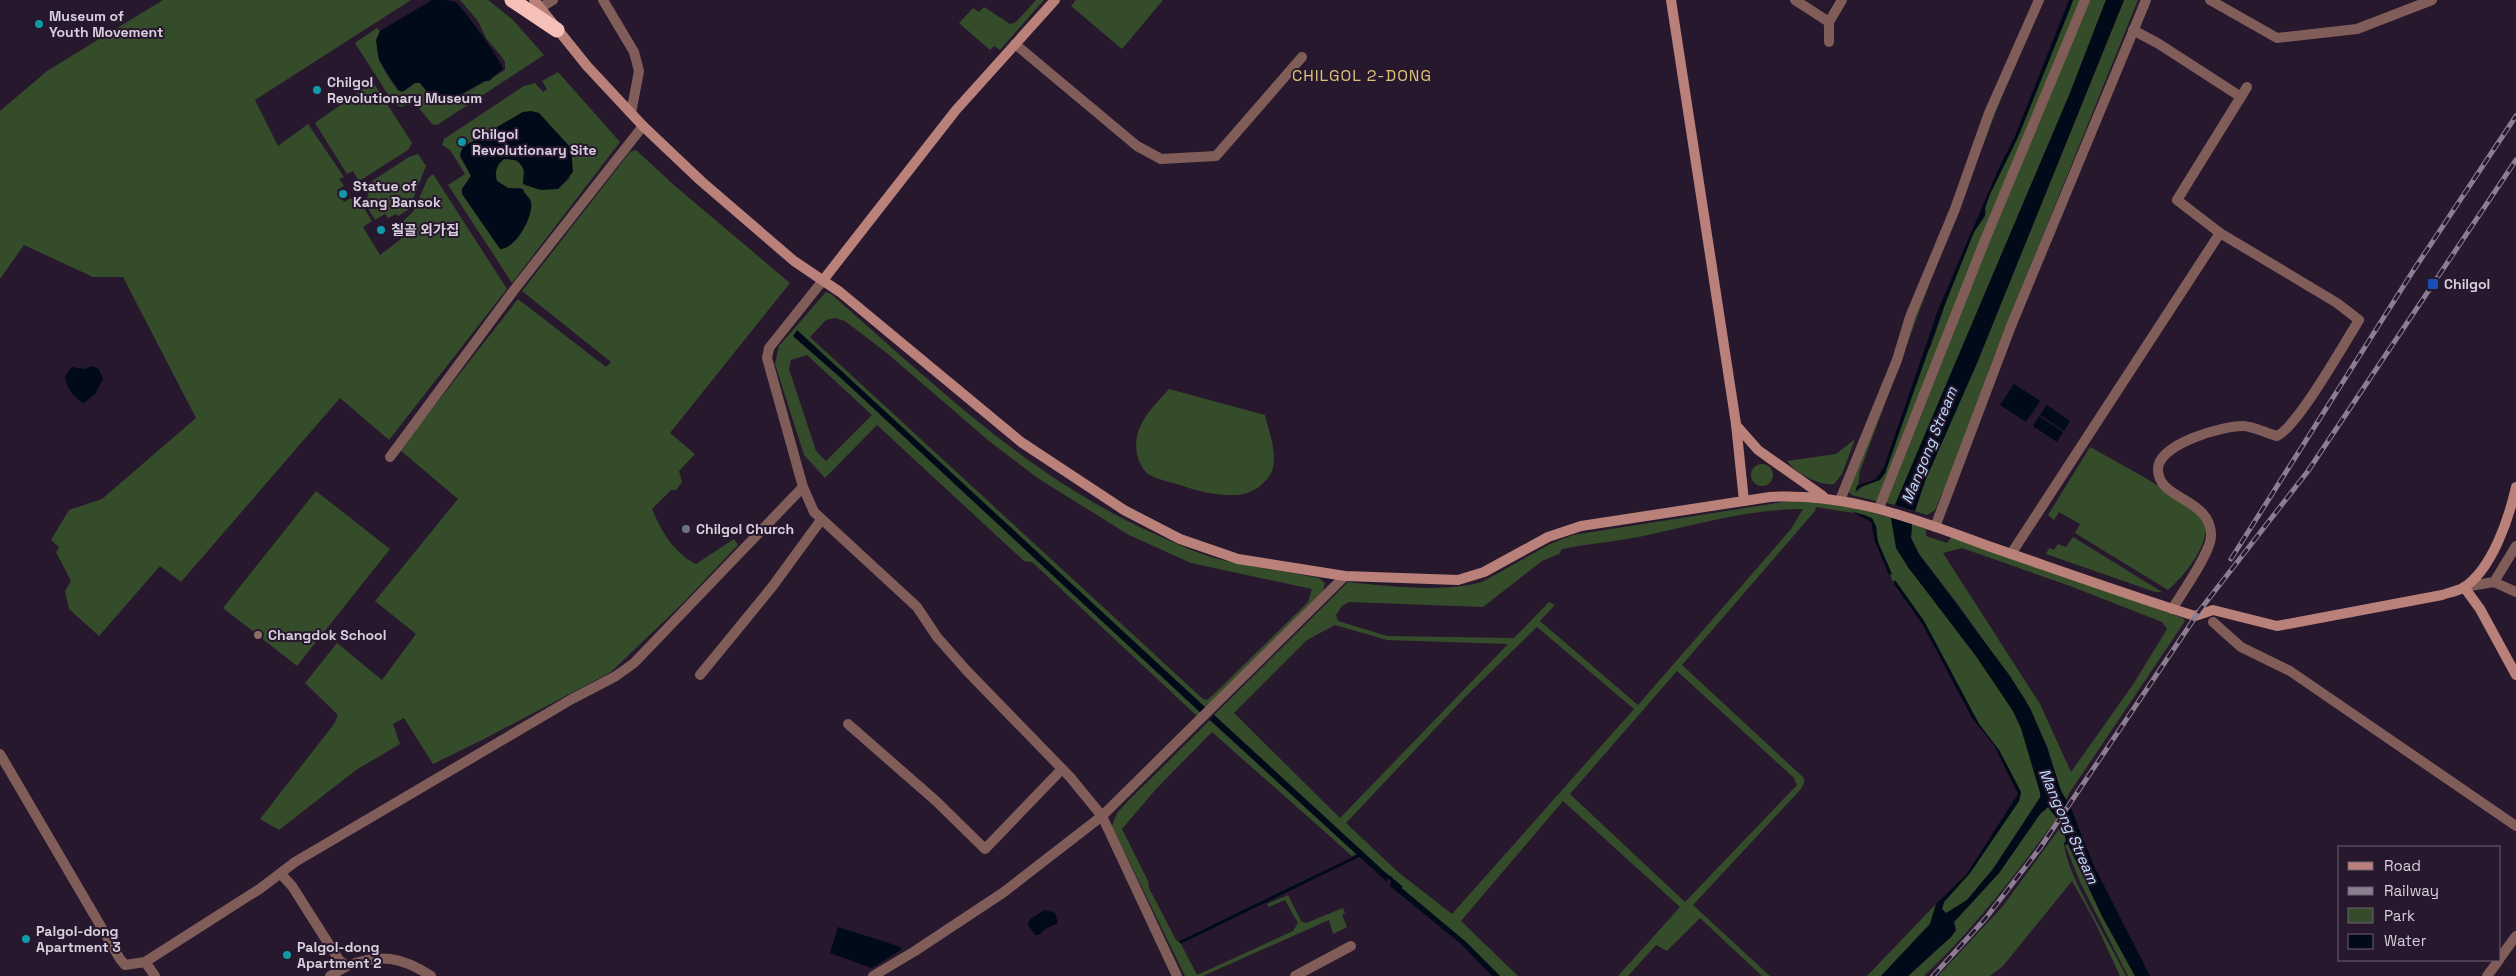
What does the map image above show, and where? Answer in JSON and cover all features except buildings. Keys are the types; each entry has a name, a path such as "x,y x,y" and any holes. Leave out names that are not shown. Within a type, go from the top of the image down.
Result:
{"highway":[{"path":"512,0 557,30"}],"street":[{"path":"553,0 537,4 557,30 630,112 734,210 794,261 824,279 1021,442 1124,510 1180,539 1238,559 1345,576 1458,580 1484,572 1548,537 1581,526 1744,501 1798,495 1825,497 1882,508 2195,616 2213,610 2277,626 2442,596 2464,587 2494,582 2516,592"},
{"path":"603,0 634,52 639,71 630,112"},
{"path":"1055,0 956,110 769,348 767,358 803,486 814,512 917,607 937,637 967,671 1062,769 1102,816 1177,976"},
{"path":"1671,0 1736,424 1744,501"},
{"path":"1795,0 1829,22"},
{"path":"1829,42 1829,22 1842,0"},
{"path":"1840,500 1897,360 1910,317 1955,209 1989,113 2039,0"},
{"path":"1882,508 1985,240 2085,0"},
{"path":"1931,526 2011,326 2146,0"},
{"path":"2210,0 2277,38 2357,28 2432,0"},
{"path":"2132,30 2159,44 2241,97"},
{"path":"1015,44 1137,146 1161,159 1216,156 1302,57"},
{"path":"2172,609 2208,549 2211,527 2199,508 2164,486 2158,476 2159,461 2171,449 2226,426 2246,426 2277,436 2283,433 2301,410 2359,320 2337,303 2220,233 2177,200 2247,86"},
{"path":"390,457 514,290 643,126"},
{"path":"2011,554 2220,233"},
{"path":"1736,424 1758,450 1825,497"},
{"path":"0,754 120,959 125,965 145,962 281,874 304,857 572,699 616,676 634,663 803,486"},
{"path":"2464,587 2489,561 2516,489"},
{"path":"700,675 772,587 821,520"},
{"path":"2494,582 2516,546"},
{"path":"873,976 915,951 1004,892 1102,816 1345,576"},
{"path":"2464,587 2480,609 2516,675"},
{"path":"2213,622 2241,647 2290,671 2516,826"},
{"path":"848,724 936,801 984,849 1062,769"},
{"path":"281,874 292,886 339,960 347,966"},
{"path":"2501,956 2516,936"},
{"path":"1295,976 1351,946"},
{"path":"330,976 347,966 368,958 388,957 421,969 431,976"},
{"path":"2487,976 2498,961"},
{"path":"145,962 154,976"}],"green space":[{"path":"163,0 411,0 255,100 278,146 308,124 344,177 339,179 344,186 337,190 344,202 351,198 355,204 360,202 372,221 363,227 380,255 401,239 397,232 406,229 403,221 413,212 428,178 433,174 507,289 389,440 340,398 181,582 160,566 99,636 69,609 65,591 71,581 56,552 59,547 51,540 69,510 102,499 196,418 123,277 93,277 24,245 0,279 0,111 47,71"},
{"path":"460,0 488,0 513,20 544,55 437,125 432,124 414,102 401,107 394,104 355,43 377,28 380,31 377,47 380,62 398,90 404,91 415,83 420,83 438,105 446,104 505,70 505,62 486,38 478,21"},
{"path":"1036,0 1044,0 1000,50 994,46 990,50 959,23 973,8 979,12 984,7 1010,24 1016,22"},
{"path":"1076,0 1163,0 1122,49 1071,6"},
{"path":"2044,0 2003,94 1941,253 1860,471 1857,492 1863,487 1879,480 1885,473 1926,353 1930,348 1968,243 1986,213 1985,208 1990,194 2018,137 2073,0 2083,0 1880,502 1852,495 1848,491 1986,130"},
{"path":"2087,0 2106,0 2070,93 1895,505 1883,502"},
{"path":"2124,0 2138,0 1989,369 1979,405 1965,441 1935,510 1927,515 1915,511 1925,481 1977,363"},
{"path":"558,72 620,142 512,283 448,185 465,174 450,150 442,145 444,139 524,86 535,83 543,92 547,89 542,81","holes":["523,112 570,178 558,189 537,189 523,184 524,174 519,163 515,160 504,159 497,168 497,181 508,188 521,188 529,198 462,189 471,176 460,157 463,147"]},
{"path":"373,82 412,143 408,150 359,181 353,171 347,174 315,123"},
{"path":"636,150 675,186 790,283 670,433 695,454 679,471 682,482 676,490 671,490 652,509 669,541 681,554 696,564 734,539 738,545 683,603 611,672 433,764 404,718 393,724 400,744 356,770 279,830 260,819 334,724 338,715 305,683 337,643 382,680 416,634 375,601 458,499 400,450 518,299 606,367 611,362 522,291 630,152"},
{"path":"418,154 426,166 409,209 398,216 396,214 388,218 385,214 375,220 363,200 369,196 363,187 409,157"},
{"path":"826,292 831,294 984,426 1024,457 1109,511 1155,534 1211,557 1238,564 1319,578 1325,583 1323,591 1207,709 798,331 793,336 841,378 1202,714 1198,717 1032,562 1024,561 877,425 825,478 804,455 775,364 779,346","holes":["835,318 845,321 888,354 989,441 1039,479 1129,535 1191,563 1312,589 1308,602 1214,694 1207,700 1203,699 810,337 826,320","807,355 872,415 826,461 816,451 789,369 791,360"]},
{"path":"1169,389 1265,415 1272,443 1274,465 1264,483 1247,493 1236,495 1220,494 1202,492 1146,473 1138,458 1137,437 1149,412"},
{"path":"1855,439 1842,474 1834,484 1814,481 1796,470 1787,461 1836,454"},
{"path":"2090,447 2184,502 2203,519 2206,527 2205,537 2196,558 2168,590 2075,533 2080,524 2059,512 2054,520 2048,515"},
{"path":"1762,464 1770,467 1773,475 1770,483 1762,486 1754,483 1751,475 1754,467"},
{"path":"316,491 390,549 297,666 223,608"},
{"path":"1796,500 1845,505 1891,518 1897,548 1908,567 1976,656 2013,711 2021,728 2040,791 2040,798 1993,869 1967,900 1946,914 1942,909 1944,902 1970,873 2019,801 2021,792 1999,750 1979,724 1924,621 1894,580 1893,582 1877,539 1876,526 1866,515 1816,507 1815,511 1682,665 1804,778 1801,789 1693,905 1770,976 1762,976 1700,918 1667,951 1656,945 1628,976 1618,976 1680,907 1563,801 1461,921 1518,976 1500,976 1466,942 1392,880 1393,877 1388,875 1214,715 1348,582 1433,588 1482,582 1550,544 1573,535","holes":["1803,509 1791,529 1638,705 1540,621 1555,605 1549,602 1514,638 1387,636 1338,621 1336,615 1342,606 1349,602 1483,607 1542,561 1559,554 1562,549 1641,536 1746,514","1335,625 1387,640 1508,644 1340,818 1234,713 1307,640","1537,627 1634,709 1452,914 1398,872 1346,823 1465,697","1677,671 1794,778 1797,785 1685,902 1570,794"]},
{"path":"1912,524 1926,529 1926,536 1947,543 1952,536 2183,618 2185,621 2066,800 2061,791 2047,747 2025,699 1957,603 1919,554 1911,538","holes":["1962,548 2070,586 2162,622 2167,629 2134,683 2071,772 2040,704 1943,553"]},
{"path":"2073,537 2162,592 2155,592 2046,554 2049,548 2054,550 2058,544 2066,547"},
{"path":"1210,720 1356,854 1352,856 1212,732 1156,789 1122,829 1148,881 1149,888 1197,975 1293,931 1298,923 1285,900 1269,907 1267,904 1288,895 1301,921 1306,923 1343,908 1345,913 1342,915 1347,927 1333,934 1329,920 1203,976 1185,976 1112,826 1117,813 1129,800"},
{"path":"2048,807 2057,818 1994,900 1961,939 1924,976 1908,976 1952,936 1954,922 1999,873 2040,814"},
{"path":"2062,825 2066,841 2064,843 2072,873 2126,976 2120,976 2094,920 2072,881 2003,966 1990,976 1938,976 2003,906"},
{"path":"2068,844 2102,916 2135,976 2128,976 2080,882 2065,845"},
{"path":"1936,904 1930,924 1881,976 1867,976"}],"water":[{"path":"432,0 455,2 489,45 503,69 489,81 484,81 442,105 436,103 420,83 415,83 402,92 398,90 379,60 376,40 380,31"},
{"path":"2069,0 2073,0 2018,137 1990,194 1985,208 1985,216 1974,232 1942,312 1885,473 1880,480 1860,487 1855,492 1857,486 1876,479 1884,467 1938,310 1999,168 2015,136"},
{"name":"Mangong Stream","path":"2106,0 2124,0 1977,363 1925,481 1915,511 1895,505 2070,93"},
{"path":"523,112 539,113 571,148 573,172 558,189 541,190 523,184 524,169 517,160 504,159 502,161 496,171 497,181 508,188 523,189 531,202 531,208 530,215 517,238 506,248 500,249 462,194 462,189 471,176 460,154 463,147"},
{"path":"797,330 1207,709 1202,714 841,378 793,336"},
{"path":"92,366 99,369 103,379 95,394 84,403 71,392 65,376 72,367 84,369"},
{"path":"2014,384 2040,401 2026,422 2000,405"},
{"path":"2047,405 2070,421 2064,431 2040,415"},
{"path":"2039,416 2063,432 2057,442 2033,426"},
{"path":"1851,511 1872,518 1876,526 1878,542 1892,574 1889,575 1875,542 1871,522"},
{"name":"Mangong Stream","path":"1891,518 1912,524 1911,538 1919,554 2010,676 2030,708 2047,747 2061,791 2070,806 2094,866 2150,976 2135,976 2102,916 2068,844 2064,845 2066,840 2062,825 2048,807 2040,814 1999,873 1954,922 1956,930 1952,936 1908,976 1881,976 1930,924 1936,904 1966,875 2018,794 1994,745 1972,718 1923,625 1894,584 1895,580 1924,621 1979,724 1999,750 2021,792 2019,801 1970,873 1944,902 1942,909 1946,913 1967,900 1993,869 2041,796 2021,728 2013,711 1976,656 1908,567 1896,548"},
{"path":"1214,715 1388,875 1387,882 1210,720"},
{"path":"1392,880 1466,942 1500,976 1492,976 1461,944 1390,886"},
{"path":"1045,910 1055,913 1058,923 1045,929 1039,935 1035,935 1028,925 1030,919"},
{"path":"838,927 901,947 901,950 872,968 830,953"}],"waterway":[{"path":"1181,942 1358,856"},
{"path":"1386,875 1401,887"}],"railway":[{"path":"2231,559 2413,271 2516,116"},
{"path":"1933,976 1985,919 2040,848 2200,610 2308,471 2516,160"}],"place":[{"name":"Museum of Youth Movement","path":"39,24"},
{"name":"Chilgol Revolutionary Museum","path":"317,90"},
{"name":"Chilgol Revolutionary Site","path":"462,142"},
{"name":"Statue of Kang Bansok","path":"343,194"},
{"name":"칠골 외가집","path":"381,230"},
{"name":"Chilgol","path":"2433,284"},
{"name":"Chilgol Church","path":"686,529"},
{"name":"Changdok School","path":"258,635"},
{"name":"Palgol-dong Apartment 3","path":"26,939"},
{"name":"Palgol-dong Apartment 2","path":"287,955"}],"district":[{"name":"CHILGOL 2-DONG","path":"1362,75"}]}
